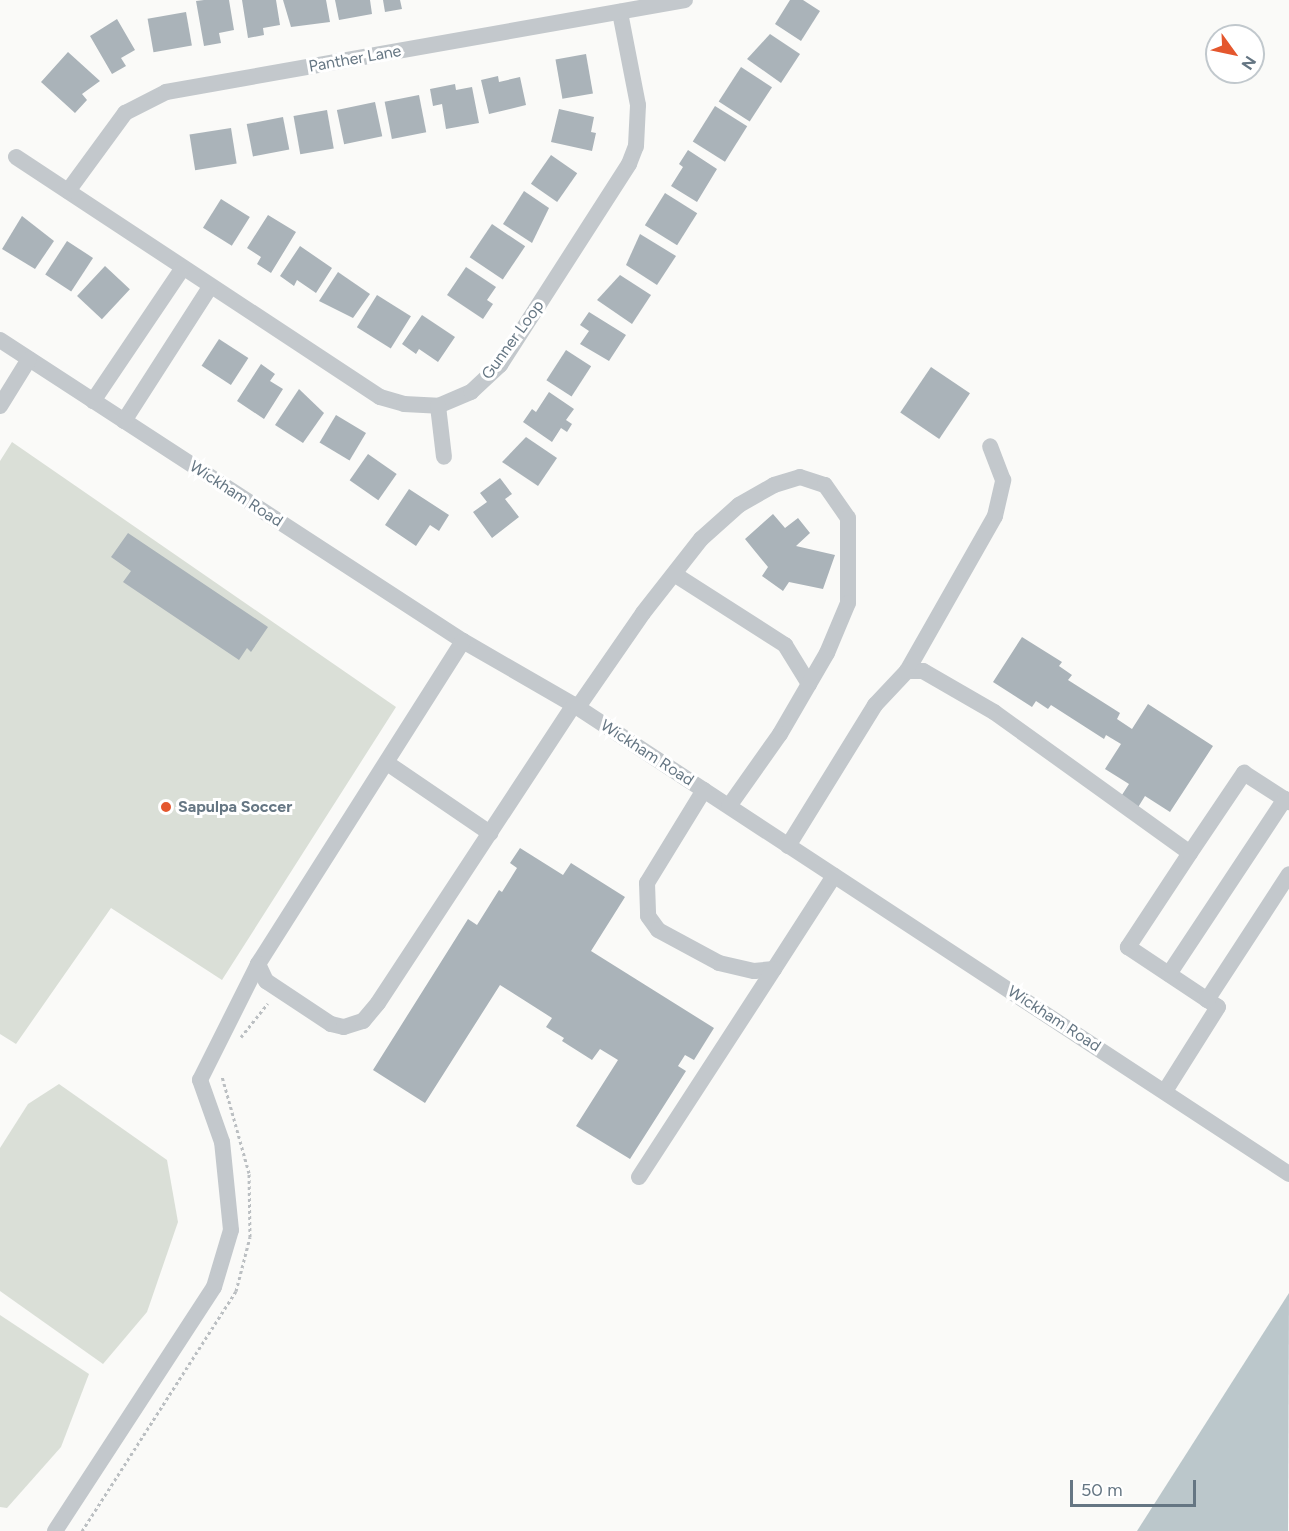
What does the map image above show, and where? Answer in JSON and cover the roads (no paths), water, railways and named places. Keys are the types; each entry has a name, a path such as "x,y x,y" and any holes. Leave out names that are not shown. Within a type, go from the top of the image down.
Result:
{"street":[{"name":"Panther Lane","path":"68,190 125,113 166,92 685,0"},
{"name":"Gunner Loop","path":"16,157 182,269 380,396 404,404 438,406 471,392 500,365 629,164 636,146 639,105 620,12"},
{"path":"93,401 182,269"},
{"path":"124,421 210,287"},
{"name":"Wickham Road","path":"0,340 463,641 576,706 1289,1174"},
{"path":"0,406 29,359"},
{"path":"438,406 444,457"},
{"path":"788,846 875,705 907,671 995,516 1003,480 990,446"},
{"path":"258,964 266,981 331,1024 344,1027 363,1021 576,706 702,539 739,505 774,485 800,477 825,485 848,518 849,592 827,653 780,734 729,806"},
{"path":"674,574 785,645 809,684"},
{"path":"55,1531 214,1287 231,1230 222,1142 200,1080 258,964 463,641"},
{"path":"907,671 923,671 994,712 1190,853"},
{"path":"387,763 490,833"},
{"path":"1165,1091 1218,1007 1128,947 1244,773 1287,800 1169,974"},
{"path":"704,790 647,883 648,916 658,930 720,963 754,970 774,969"},
{"path":"1207,1000 1289,873"},
{"path":"639,1177 834,876"}],"place":[{"name":"Sapulpa Soccer","path":"166,807"}]}
